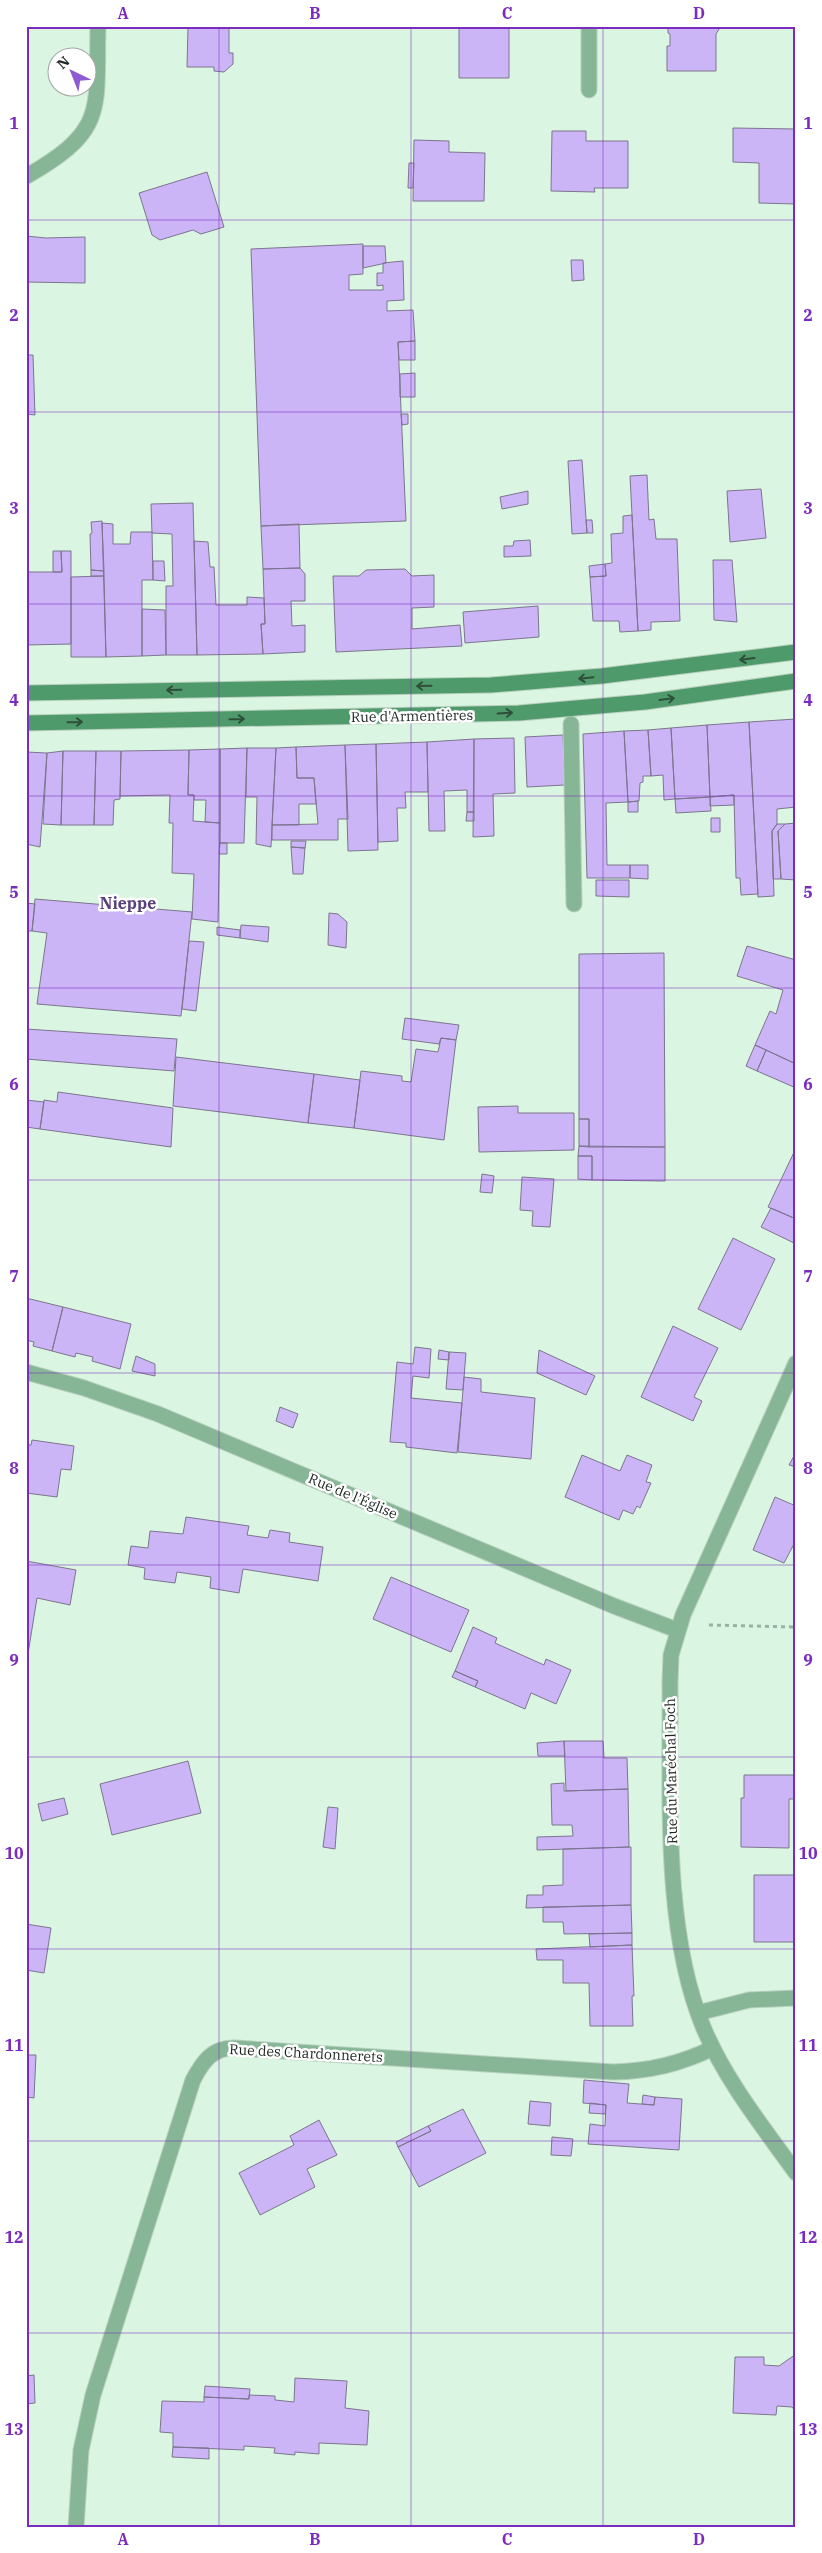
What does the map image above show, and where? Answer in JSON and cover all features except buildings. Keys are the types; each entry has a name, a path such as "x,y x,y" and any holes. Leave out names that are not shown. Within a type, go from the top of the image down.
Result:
{"main road":[{"path":"26,693 491,685 586,678 796,652"},
{"name":"Rue d'Armentières","path":"26,723 519,712 644,702 796,681"}],"street":[{"path":"27,176 59,157 71,147 92,120 96,106 98,26"},
{"path":"589,26 589,90"},
{"path":"571,724 574,904"},
{"name":"Rue du Maréchal Foch","path":"796,1363 677,1630 671,1656 670,1676 672,1828 683,1961 698,2014 713,2048 739,2094 796,2173"},
{"name":"Rue de l'Église","path":"26,1372 84,1388 158,1414 614,1606 677,1630"},
{"path":"698,2014 733,2002 796,1998"},
{"name":"Rue des Chardonnerets","path":"76,2527 81,2450 93,2395 193,2080 199,2068 213,2052 225,2048 613,2072 657,2069 689,2059 713,2048"}],"path":[{"path":"677,1630 709,1625 796,1627"}],"district":[{"name":"Nieppe","path":"128,903"}]}
